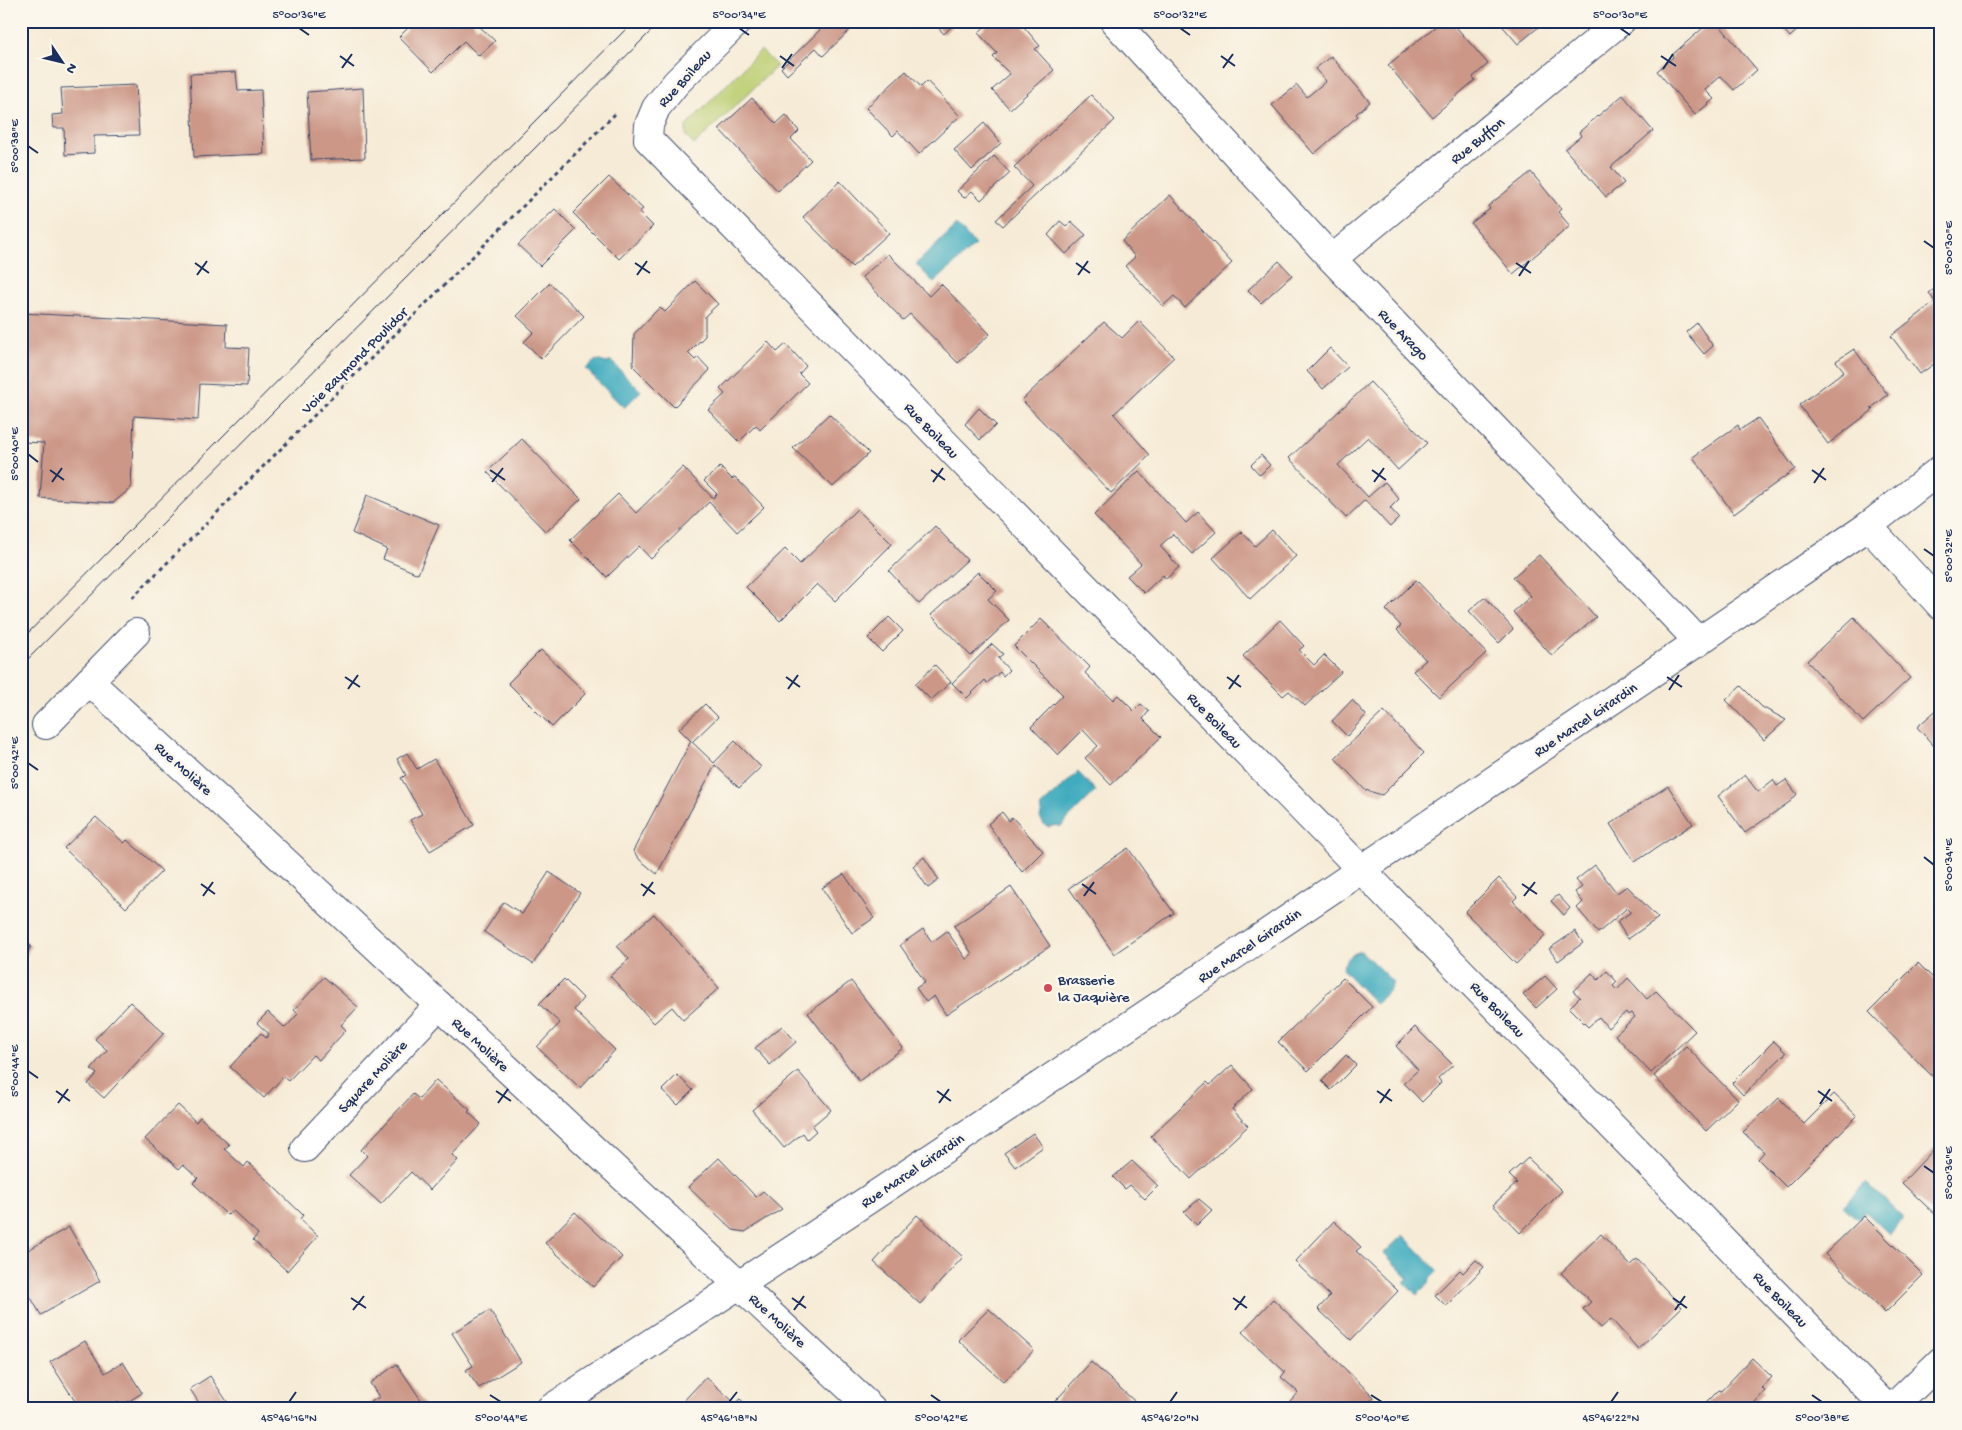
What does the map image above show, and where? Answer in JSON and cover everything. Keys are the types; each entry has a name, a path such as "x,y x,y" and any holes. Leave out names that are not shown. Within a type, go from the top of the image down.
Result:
{"street":[{"name":"Rue Boileau","path":"738,21 676,83 656,108 649,125 648,139 1890,1409"},
{"name":"Rue Arago","path":"1114,21 1332,259 1699,642"},
{"name":"Rue Buffon","path":"1332,259 1621,21"},
{"name":"Rue Marcel Girardin","path":"550,1409 740,1285 1362,870 1868,526 1941,469"},
{"path":"1868,526 1941,606"},
{"path":"46,724 136,633"},
{"name":"Rue Molière","path":"89,681 440,1005 872,1409"},
{"name":"Square Molière","path":"305,1148 440,1005"},
{"path":"1890,1409 1941,1361"}],"path":[{"name":"Voie Raymond Poulidor","path":"130,600 608,121"}],"green space":[{"path":"761,50 777,66 694,145 686,136 686,126"}],"water":[{"path":"957,225 975,245 934,283 916,264"},
{"path":"596,360 607,363 610,360 641,391 624,408 586,369"},
{"path":"1078,772 1096,791 1060,827 1057,825 1049,827 1040,818 1042,810 1040,807"},
{"path":"1361,951 1393,982 1391,988 1376,1004 1342,969 1349,957"},
{"path":"1866,1182 1904,1218 1889,1234 1865,1211 1857,1219 1843,1206"},
{"path":"1403,1235 1438,1271 1417,1295 1404,1282 1408,1278 1384,1253"}],"building":[{"path":"415,21 472,21 495,41 479,56 464,41 433,72 399,37"},
{"path":"829,21 841,21 850,30 823,56 816,48 787,75 781,68"},
{"path":"932,21 957,21 944,34"},
{"path":"991,21 1019,21 1040,46 1035,49 1054,70 1010,109 992,90 1010,74 993,57 997,53 978,33"},
{"path":"1442,21 1451,21 1488,64 1473,77 1475,80 1432,117 1388,65"},
{"path":"1498,21 1546,21 1518,44"},
{"path":"1711,21 1716,21 1757,70 1734,90 1721,76 1705,90 1714,99 1695,115 1657,71 1673,57 1672,55"},
{"path":"1776,21 1803,21 1805,23 1790,37"},
{"path":"1331,56 1370,102 1356,114 1358,116 1314,154 1272,105 1297,85 1307,97 1326,81 1315,69"},
{"path":"906,71 921,87 927,81 960,116 919,154 898,131 893,136 866,108"},
{"path":"236,72 238,91 261,90 264,154 194,157 190,74"},
{"path":"136,85 139,135 94,136 94,153 65,155 64,128 53,128 52,115 63,114 61,88"},
{"path":"363,88 365,158 311,160 307,92"},
{"path":"1091,95 1115,120 1003,226 996,220 1032,186 1014,167"},
{"path":"1623,95 1653,131 1611,167 1624,183 1606,197 1565,149 1581,136 1579,132"},
{"path":"752,98 776,124 786,115 799,131 791,139 811,160 778,191 719,129"},
{"path":"984,123 1001,143 972,170 954,150"},
{"path":"994,156 1010,173 981,200 972,191 964,198 957,191"},
{"path":"1531,172 1561,209 1558,212 1570,226 1513,274 1471,223 1490,209 1488,206"},
{"path":"609,177 643,209 639,212 653,226 619,259 573,213"},
{"path":"840,181 889,233 852,267 803,217"},
{"path":"1170,195 1232,263 1185,308 1174,296 1163,306 1125,266 1135,257 1122,241"},
{"path":"555,209 576,230 540,266 518,245"},
{"path":"1060,221 1066,226 1071,221 1086,235 1066,254 1048,235"},
{"path":"888,254 929,296 941,284 990,334 958,363 910,314 903,320 862,277"},
{"path":"1279,261 1292,275 1261,303 1248,290"},
{"path":"695,281 718,304 705,316 705,336 688,353 695,360 698,357 710,370 674,407 633,366 634,334 660,307 665,312"},
{"path":"550,283 584,316 542,359 524,342 534,332 517,316"},
{"path":"1941,284 1941,359 1920,374 1891,336 1935,302 1929,293"},
{"path":"21,313 227,324 226,347 249,348 247,386 200,384 198,420 134,416 131,488 113,503 40,498 44,443 21,442"},
{"path":"1139,321 1174,357 1114,414 1150,455 1111,493 1022,400 1104,322 1122,338"},
{"path":"1697,323 1713,346 1704,354 1686,332"},
{"path":"768,342 777,352 786,344 806,366 799,374 808,383 760,430 756,425 739,442 708,410 725,394 720,389"},
{"path":"1330,348 1348,367 1323,389 1307,371"},
{"path":"1854,349 1888,395 1871,408 1873,410 1828,444 1799,405 1844,371 1836,361"},
{"path":"1370,382 1427,443 1398,470 1368,437 1338,465 1368,497 1385,482 1399,499 1390,508 1399,518 1390,527 1365,500 1346,518 1289,458"},
{"path":"979,408 996,425 980,440 965,424"},
{"path":"829,414 869,453 833,487 793,448"},
{"path":"1758,418 1795,469 1734,514 1693,457 1738,425 1740,430"},
{"path":"522,439 581,499 546,532 487,472"},
{"path":"1261,455 1270,465 1260,475 1251,465"},
{"path":"683,467 713,498 717,494 704,481 720,467 732,479 735,477 764,507 737,532 709,502 651,559 639,546 607,577 570,540 618,494 636,513"},
{"path":"1139,471 1186,523 1198,512 1216,532 1192,554 1173,534 1160,546 1179,567 1166,579 1163,575 1144,593 1127,576 1141,564 1094,515"},
{"path":"367,495 439,525 418,574 383,559 387,549 352,533"},
{"path":"857,509 892,544 835,601 817,584 780,621 746,587 785,549 800,564"},
{"path":"935,526 967,560 919,604 889,571"},
{"path":"1272,530 1296,556 1250,599 1213,558 1242,532 1255,546"},
{"path":"1539,555 1596,617 1552,656 1513,612 1531,596 1513,577"},
{"path":"978,572 997,591 988,599 1009,620 971,656 931,615"},
{"path":"1416,580 1486,653 1439,697 1413,671 1426,660 1397,630 1401,626 1386,610"},
{"path":"1485,597 1513,629 1499,643 1469,611"},
{"path":"889,617 903,631 882,652 868,638"},
{"path":"1854,617 1910,678 1863,722 1807,661"},
{"path":"1041,619 1090,667 1085,673 1113,700 1118,695 1134,711 1141,704 1149,711 1143,719 1161,737 1111,785 1085,758 1098,746 1083,730 1058,755 1031,727 1063,695 1014,646"},
{"path":"1280,620 1304,646 1299,650 1314,665 1324,655 1341,672 1305,706 1289,691 1283,696 1243,656"},
{"path":"992,644 1003,654 998,658 1009,670 1003,676 1000,672 987,683 985,680 967,698 952,683"},
{"path":"541,650 586,693 552,727 508,683"},
{"path":"935,665 951,682 931,700 915,684"},
{"path":"1741,686 1762,707 1786,720 1764,740 1726,700"},
{"path":"1352,700 1366,715 1347,736 1332,721"},
{"path":"705,704 718,717 692,742 714,763 735,741 761,767 739,788 715,765 657,874 640,860 633,851 691,741 679,729"},
{"path":"1941,706 1941,754 1917,727"},
{"path":"1384,711 1424,753 1382,795 1365,790 1335,758"},
{"path":"407,753 417,769 434,759 474,825 430,851 410,820 422,814 401,778 406,775 397,759"},
{"path":"1745,775 1758,792 1773,780 1777,786 1786,780 1797,794 1791,801 1745,833 1718,796"},
{"path":"1668,786 1693,824 1635,862 1610,824"},
{"path":"1002,812 1009,821 1012,817 1043,851 1022,872 988,824"},
{"path":"96,817 124,843 127,840 162,871 126,908 64,848"},
{"path":"1128,848 1174,913 1114,954 1069,888"},
{"path":"924,857 939,880 928,888 913,866"},
{"path":"1595,865 1617,893 1627,886 1658,918 1628,939 1617,922 1631,912 1627,908 1598,933 1577,908 1583,902 1575,892 1582,887 1576,880"},
{"path":"549,872 580,893 533,964 484,932 504,902 522,914"},
{"path":"844,874 874,918 852,933 822,888"},
{"path":"1499,878 1517,897 1513,901 1546,935 1516,964 1465,912"},
{"path":"1011,887 1050,946 946,1015 934,996 926,1002 916,988 925,982 900,945 923,929 932,942 947,931 966,959 972,954 954,926"},
{"path":"1558,895 1570,908 1564,915 1551,901"},
{"path":"654,914 719,988 683,1020 672,1007 654,1023 610,976 629,959 617,946"},
{"path":"1575,931 1583,943 1558,961 1549,949"},
{"path":"21,937 31,946 21,966"},
{"path":"1918,963 1939,984 1941,982 1941,1071 1934,1078 1869,1012"},
{"path":"1607,971 1617,982 1613,986 1617,990 1628,978 1647,999 1656,991 1695,1031 1651,1073 1615,1035 1635,1017 1632,1013 1628,1015 1626,1012 1608,1028 1599,1017 1588,1027 1569,1008 1580,997 1573,991 1592,973 1598,980"},
{"path":"1545,976 1557,989 1536,1008 1523,995"},
{"path":"324,977 358,1007 341,1025 346,1030 319,1060 313,1055 288,1081 283,1077 264,1098 230,1067 261,1033 266,1038 269,1034 257,1023 268,1012 285,1028 298,1014 294,1010"},
{"path":"1343,978 1372,1007 1308,1071 1278,1042"},
{"path":"564,979 583,998 574,1010 615,1050 580,1088 537,1047 560,1023 539,1004"},
{"path":"851,981 903,1048 859,1081 808,1013"},
{"path":"130,1002 164,1033 104,1098 88,1084 97,1074 91,1069 107,1050 95,1039"},
{"path":"782,1026 796,1042 770,1065 755,1048"},
{"path":"1415,1027 1453,1065 1438,1079 1441,1083 1422,1102 1404,1083 1418,1070 1396,1046"},
{"path":"1774,1041 1786,1053 1743,1095 1732,1083"},
{"path":"1686,1046 1738,1100 1706,1131 1654,1076"},
{"path":"1346,1055 1356,1065 1331,1090 1322,1081"},
{"path":"1232,1065 1253,1089 1232,1109 1248,1126 1191,1179 1151,1136 1207,1082 1210,1085"},
{"path":"798,1071 831,1110 812,1126 816,1131 807,1139 803,1133 784,1148 752,1110"},
{"path":"677,1075 693,1090 678,1105 662,1090"},
{"path":"436,1080 470,1110 468,1112 481,1124 452,1155 458,1160 430,1190 411,1172 381,1204 349,1175 367,1156 361,1150 413,1094 419,1099"},
{"path":"1834,1094 1857,1116 1786,1187 1758,1159 1764,1152 1743,1132 1779,1098 1804,1124"},
{"path":"178,1105 196,1122 200,1117 229,1145 224,1149 244,1167 248,1162 303,1215 300,1219 318,1236 287,1271 253,1240 258,1234 232,1210 227,1215 193,1183 198,1178 183,1165 179,1169 145,1139"},
{"path":"1033,1133 1043,1147 1015,1167 1004,1153"},
{"path":"1936,1147 1941,1152 1941,1220 1902,1183"},
{"path":"719,1158 756,1197 763,1191 782,1209 745,1232 733,1230 688,1187"},
{"path":"1528,1158 1562,1191 1520,1233 1493,1205 1517,1183 1509,1175"},
{"path":"1132,1161 1158,1186 1145,1199 1130,1185 1125,1189 1113,1177"},
{"path":"1199,1199 1212,1210 1197,1225 1184,1212"},
{"path":"575,1212 622,1257 593,1287 545,1243"},
{"path":"917,1215 963,1257 920,1304 874,1262"},
{"path":"1864,1216 1923,1275 1885,1313 1825,1254"},
{"path":"1334,1221 1361,1247 1356,1251 1398,1291 1351,1340 1318,1309 1330,1296 1295,1262"},
{"path":"69,1227 100,1281 41,1315 23,1284 21,1286 21,1254"},
{"path":"1601,1234 1630,1265 1637,1259 1682,1307 1638,1349 1611,1319 1601,1328 1583,1309 1591,1302 1561,1273"},
{"path":"1476,1260 1484,1267 1446,1306 1435,1295 1460,1270 1463,1273"},
{"path":"1273,1299 1374,1397 1363,1409 1283,1409 1298,1392 1281,1377 1285,1372 1242,1332"},
{"path":"989,1309 1034,1350 1004,1382 958,1340"},
{"path":"490,1310 521,1362 479,1388 466,1370 473,1366 452,1333"},
{"path":"85,1341 105,1373 123,1362 142,1393 121,1406 118,1401 106,1409 80,1409 50,1362"},
{"path":"1752,1358 1772,1377 1762,1388 1765,1391 1749,1409 1705,1409 1702,1407 1719,1390 1721,1391"},
{"path":"1091,1362 1141,1407 1139,1409 1048,1409"},
{"path":"397,1364 427,1409 360,1409 379,1397 370,1383"},
{"path":"210,1376 230,1406 225,1409 203,1409 190,1389"},
{"path":"706,1377 735,1403 740,1399 751,1409 676,1409"}],"tram line":[{"path":"21,640 634,21"},
{"path":"21,666 661,21"}],"place":[{"name":"Brasserie la Jaquière","path":"1048,988"}]}
